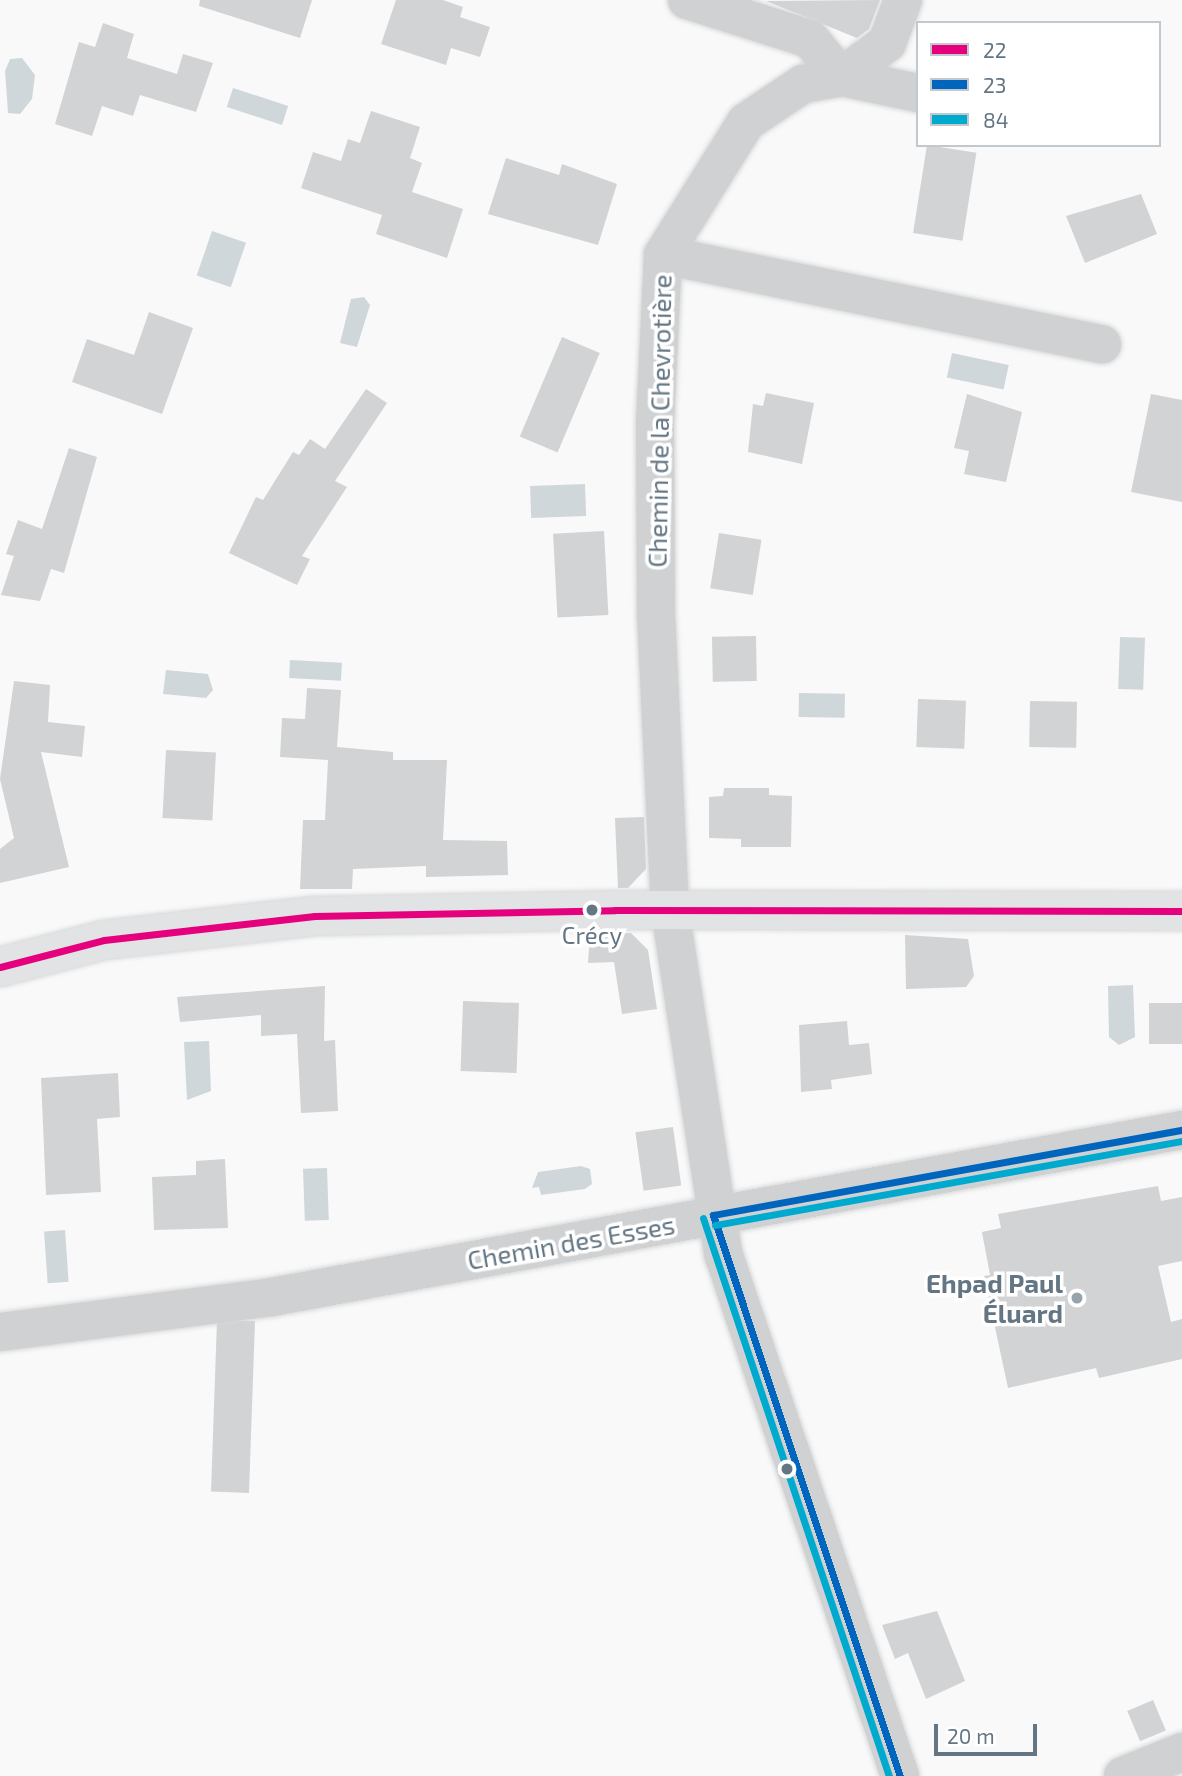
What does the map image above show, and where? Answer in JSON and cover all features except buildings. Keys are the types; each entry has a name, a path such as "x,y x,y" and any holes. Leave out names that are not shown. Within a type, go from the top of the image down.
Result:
{"main road":[{"path":"0,967 104,940 315,916 670,911 1182,911"}],"street":[{"path":"687,0 810,39 841,77 916,93"},
{"name":"Chemin de la Chevrotière","path":"900,1776 713,1215 670,911 656,600 655,424 663,255 746,122 803,84 841,77 887,43 903,0"},
{"path":"663,255 1102,344"},
{"name":"Chemin des Esses","path":"0,1332 272,1297 1182,1130"},
{"path":"1123,1776 1182,1752"}],"shaded area":[{"path":"22,58 35,75 32,99 20,114 8,113 5,71 10,59"},
{"path":"233,88 288,106 282,125 227,107"},
{"path":"212,231 246,243 231,287 197,275"},
{"path":"364,297 370,305 357,347 340,343 351,299"},
{"path":"952,353 1009,365 1004,390 947,377"},
{"path":"585,484 586,516 531,518 530,486"},
{"path":"1120,637 1145,638 1143,690 1118,689"},
{"path":"290,660 342,663 341,681 289,678"},
{"path":"166,670 208,674 213,690 206,698 163,694"},
{"path":"799,693 845,694 845,718 799,717"},
{"path":"1133,985 1135,1037 1119,1045 1109,1037 1108,986"},
{"path":"209,1041 211,1091 187,1100 184,1042"},
{"path":"581,1166 590,1169 592,1184 585,1189 541,1195 539,1187 532,1188 538,1172"},
{"path":"327,1168 329,1220 305,1221 303,1169"},
{"path":"65,1230 69,1282 48,1283 44,1231"}],"transit line":[{"name":"22","path":"0,967 104,940 315,916 615,910 1182,911"},
{"name":"23","path":"713,1215 1182,1130"},
{"name":"84","path":"715,1225 1182,1141"},
{"name":"23","path":"713,1215 900,1776"},
{"name":"84","path":"703,1218 889,1776"}],"place":[{"name":"Crécy","path":"592,910"},
{"name":"Ehpad Paul Éluard","path":"1077,1298"}]}
